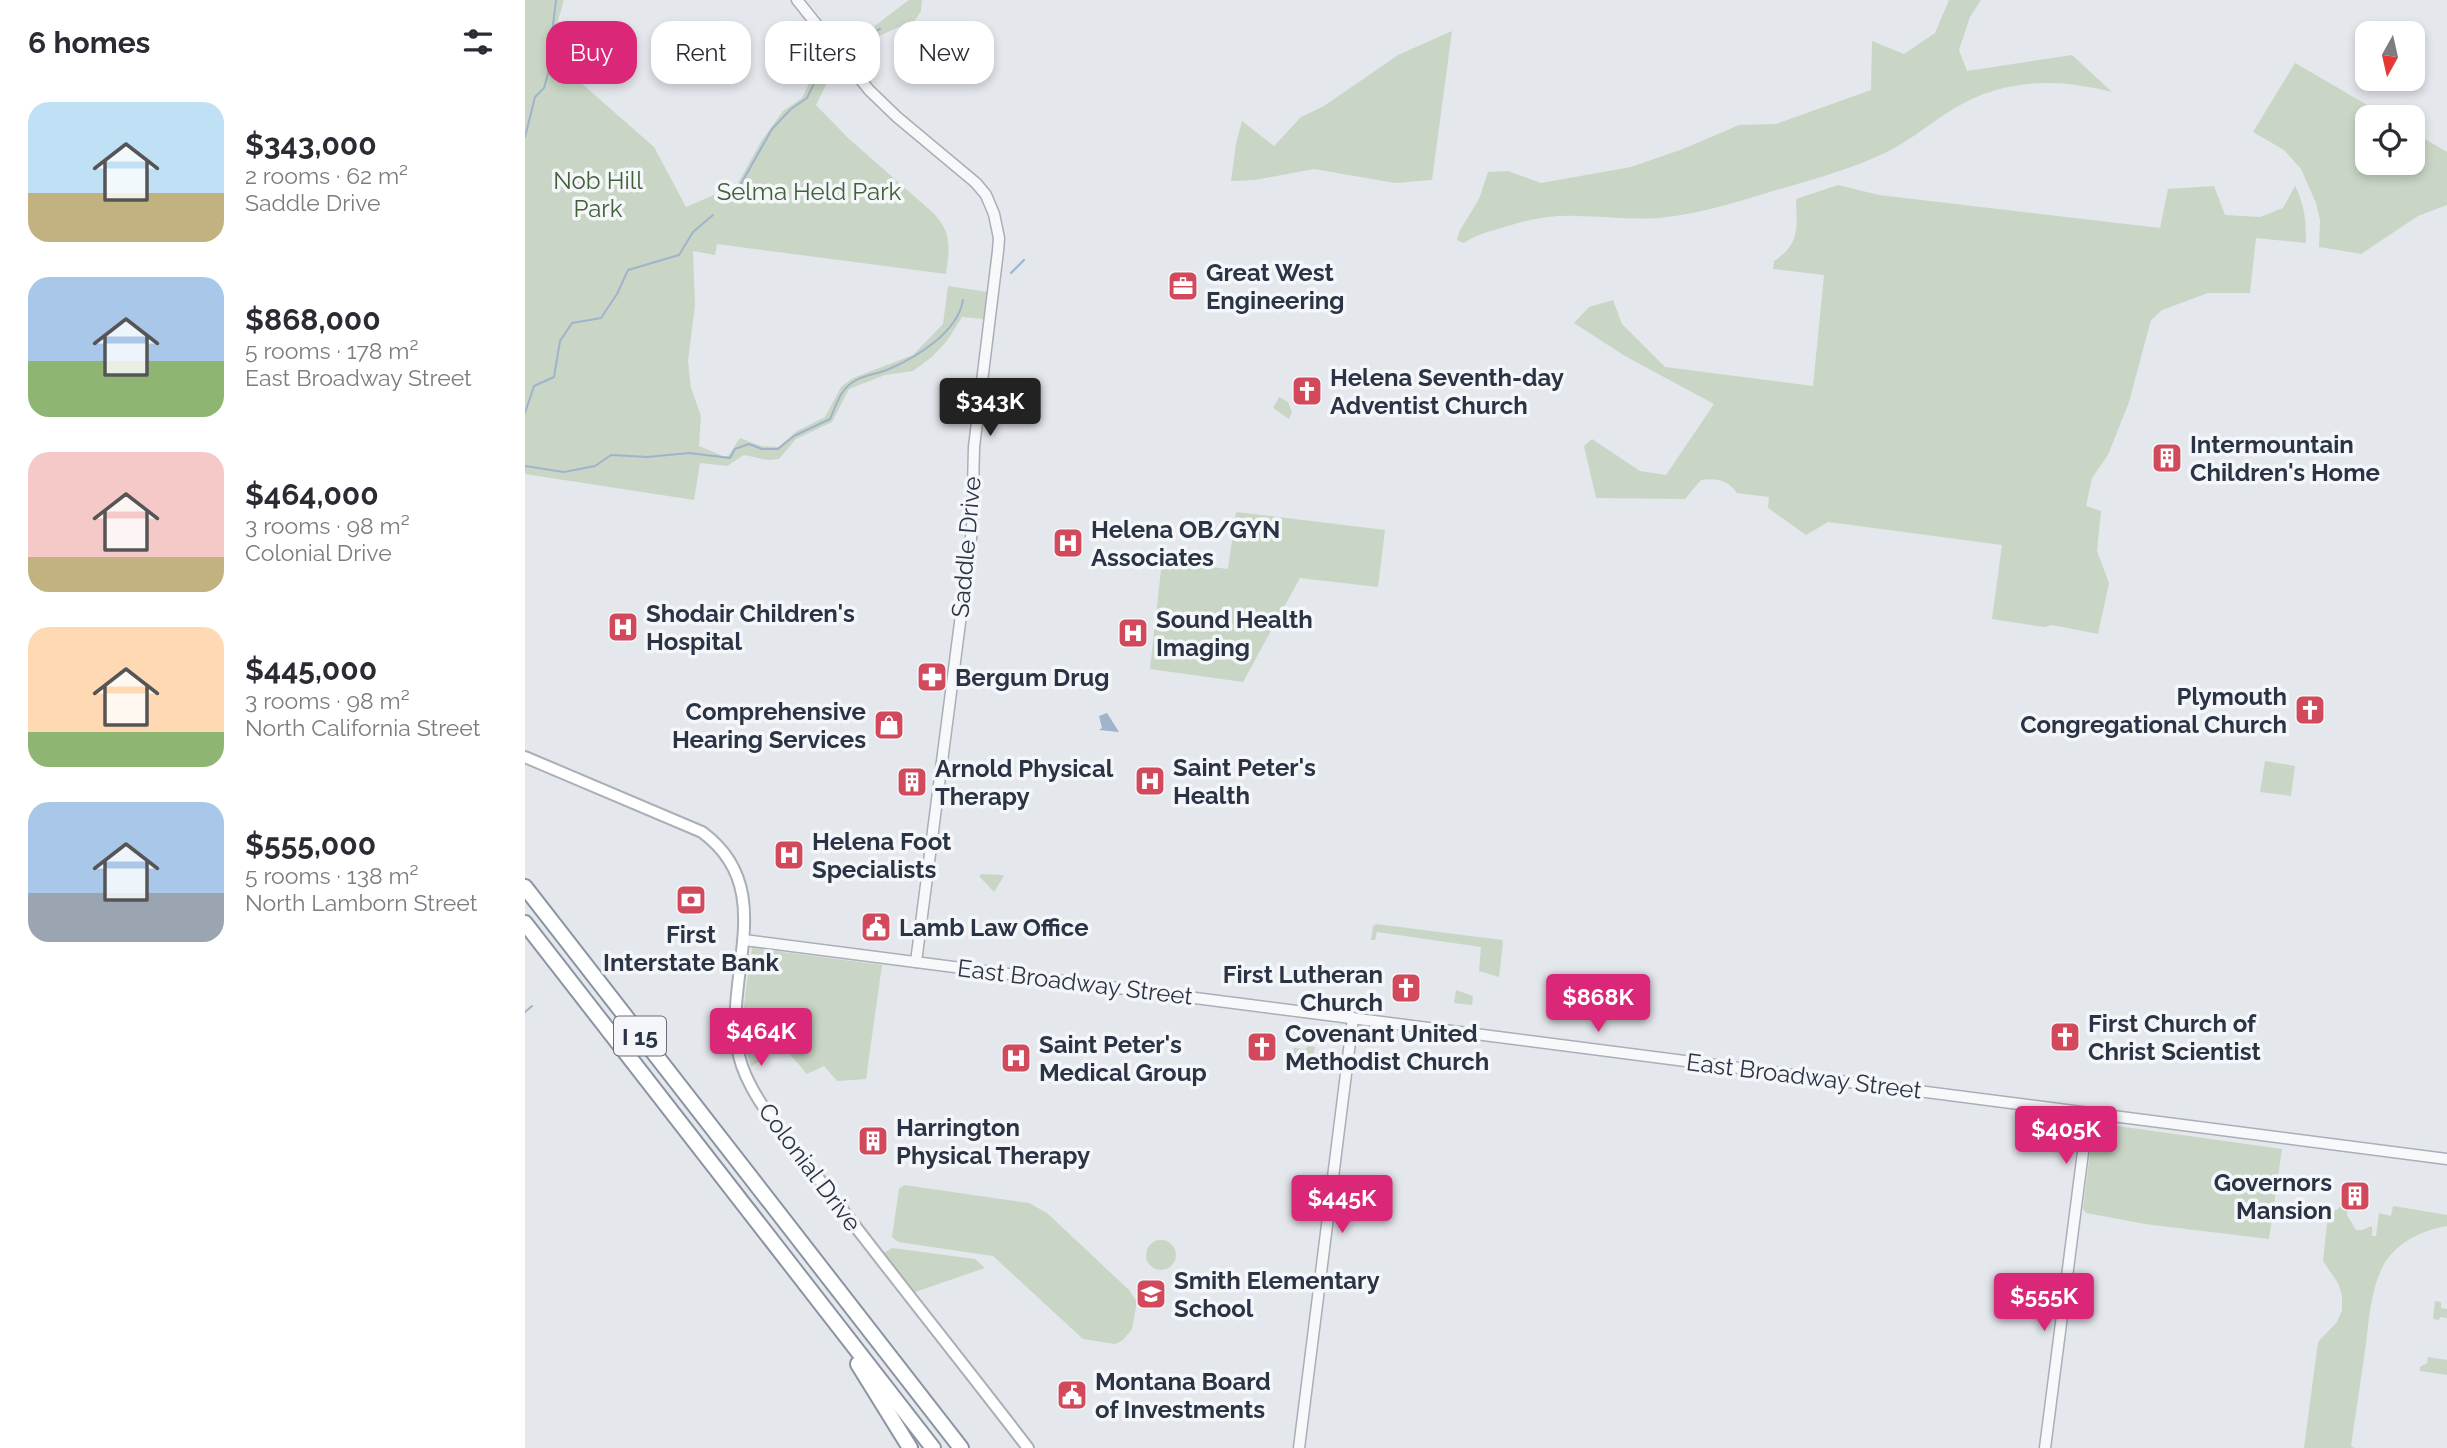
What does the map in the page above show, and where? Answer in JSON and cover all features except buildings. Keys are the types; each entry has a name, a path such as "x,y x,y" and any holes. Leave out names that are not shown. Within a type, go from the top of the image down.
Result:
{"highway":[{"name":"I 15","path":"525,887 961,1448"},
{"name":"I 15","path":"525,923 933,1448"},
{"path":"819,1300 910,1448"}],"main road":[{"name":"Colonial Drive","path":"525,757 702,832 715,841 731,862 741,885 744,902 744,940 735,1008 737,1046 743,1069 756,1095 878,1258 1028,1448"}],"street":[{"name":"Saddle Drive","path":"797,0 869,90 976,183 986,195 999,238 974,447 972,530 916,962"},
{"name":"East Broadway Street","path":"744,940 2447,1159"},
{"path":"1299,1448 1353,1018"},
{"path":"2045,1448 2088,1113"}],"green space":[{"path":"525,0 564,0 558,21 546,21 546,84 582,84 654,147 686,207 737,185 762,140 783,111 802,98 809,84 826,84 816,105 848,138 931,211 946,232 949,247 946,274 717,244 715,255 693,251 695,305 688,361 691,388 701,416 699,446 723,456 728,456 740,438 761,446 778,447 797,431 825,417 841,387 853,378 913,355 943,324 948,286 988,292 984,319 962,317 947,341 913,371 885,375 849,389 832,422 796,439 779,459 768,460 744,455 727,466 700,463 694,500 525,474"},
{"path":"909,0 922,0 921,11 915,21 894,21 894,29 880,36 880,22"},
{"path":"1949,0 1981,0 1970,17 1959,50 1967,71 2072,55 2112,92 2071,84 2011,86 1991,91 1953,109 1877,157 1832,174 1732,203 1693,213 1656,218 1546,217 1489,231 1464,243 1457,240 1479,199 1488,172 1508,171 1541,183 1631,167 1739,125 1776,124 1871,90 1872,41 1904,54 1935,33"},
{"path":"1452,31 1432,180 1395,183 1314,169 1255,180 1231,181 1242,121 1274,146 1301,117 1324,106 1398,55"},
{"path":"2295,63 2367,105 2355,105 2355,175 2425,175 2425,139 2447,152 2447,205 2418,216 2361,254 2319,247 2320,220 2316,203 2301,169 2284,150 2253,132"},
{"path":"1838,185 1879,195 2160,228 2168,189 2214,186 2225,215 2260,217 2283,208 2295,186 2304,214 2306,243 2256,238 2250,293 2208,293 2162,310 2151,320 2129,402 2108,455 2092,478 2086,506 2101,511 2097,551 2109,583 2098,634 2052,625 2044,627 1992,619 2002,545 1828,522 1806,535 1768,508 1769,497 1737,493 1730,485 1717,480 1701,480 1685,499 1596,498 1584,446 1592,439 1640,471 1666,475 1714,404 1625,356 1574,323 1589,307 1613,300 1622,324 1665,367 1813,386 1824,275 1773,269 1774,261 1793,242 1797,219 1796,199"},
{"path":"1279,397 1288,402 1292,412 1289,419 1273,408"},
{"path":"1236,512 1385,530 1378,587 1300,578 1243,682 1150,669 1162,561 1228,569"},
{"path":"2265,761 2295,766 2291,796 2260,792"},
{"path":"979,876 1004,876 994,892"},
{"path":"1376,924 1502,940 1499,977 1479,971 1481,947 1377,932 1375,940 1371,940 1373,926"},
{"path":"752,948 882,965 866,1079 837,1081 824,1066 807,1074 781,1044 751,1067 744,1036 744,1022 745,993"},
{"path":"1456,990 1473,996 1472,1005 1454,1003"},
{"path":"1307,1046 1315,1047 1313,1057 1306,1056 1305,1062 1292,1060 1294,1048 1306,1049"},
{"path":"2103,1124 2282,1149 2269,1239 2145,1224 2086,1213 2083,1209 2093,1128"},
{"path":"904,1185 1029,1203 1047,1213 1129,1290 1137,1302 1132,1329 1123,1340 1115,1344 1083,1339 993,1256 898,1242 892,1237 899,1189"},
{"path":"2345,1200 2345,1205 2348,1206 2347,1215 2356,1230 2372,1226 2372,1236 2376,1236 2379,1213 2391,1216 2393,1206 2447,1215 2447,1226 2420,1234 2403,1243 2389,1256 2380,1273 2373,1293 2351,1446 2355,1448 2304,1448 2318,1342 2337,1322 2342,1310 2342,1295 2338,1283 2323,1261 2328,1214 2338,1209"},
{"path":"1161,1240 1172,1244 1176,1255 1172,1266 1161,1270 1150,1266 1146,1255 1150,1244"},
{"path":"892,1248 975,1259 985,1268 915,1292 884,1253"},
{"path":"2435,1301 2441,1302 2441,1308 2447,1309 2447,1318 2433,1319"},
{"path":"2428,1357 2447,1360 2447,1375 2420,1371 2420,1367 2427,1363"}],"water":[{"path":"1107,713 1119,732 1099,730 1102,728 1099,716"}],"waterway":[{"path":"525,137 535,97 544,88 554,51 551,42 556,0"},
{"path":"733,198 772,129 791,109 807,98 814,84"},
{"path":"525,413 534,386 554,377 560,341 572,323 601,318 617,294 628,270 679,255 693,232 713,215"},
{"path":"1011,273 1024,260"},
{"path":"525,466 564,472 595,466 611,455 647,457 689,453 730,458 735,449 749,444 762,449 778,449 794,436 830,419 842,394 853,382 900,364 935,342 953,323 963,300"},
{"path":"525,1012 532,1006"}],"place":[{"name":"Great West Engineering","path":"1183,286"},
{"name":"Helena Seventh-day Adventist Church","path":"1307,391"},
{"name":"Intermountain Children's Home","path":"2167,458"},
{"name":"Helena OB/GYN Associates","path":"1068,543"},
{"name":"Shodair Children's Hospital","path":"623,627"},
{"name":"Sound Health Imaging","path":"1133,633"},
{"name":"Bergum Drug","path":"932,677"},
{"name":"Plymouth Congregational Church","path":"2310,710"},
{"name":"Comprehensive Hearing Services","path":"889,725"},
{"name":"Saint Peter's Health","path":"1150,781"},
{"name":"Arnold Physical Therapy","path":"912,782"},
{"name":"Helena Foot Specialists","path":"789,855"},
{"name":"First Interstate Bank","path":"691,900"},
{"name":"Lamb Law Office","path":"876,927"},
{"name":"First Lutheran Church","path":"1406,988"},
{"name":"First Church of Christ Scientist","path":"2065,1037"},
{"name":"Covenant United Methodist Church","path":"1262,1047"},
{"name":"Saint Peter's Medical Group","path":"1016,1058"},
{"name":"Harrington Physical Therapy","path":"873,1141"},
{"name":"Governors Mansion","path":"2355,1196"},
{"name":"Smith Elementary School","path":"1151,1294"},
{"name":"Montana Board of Investments","path":"1072,1395"}],"park label":[{"name":"Selma Held Park","path":"809,191"},
{"name":"Nob Hill Park","path":"598,194"}]}
